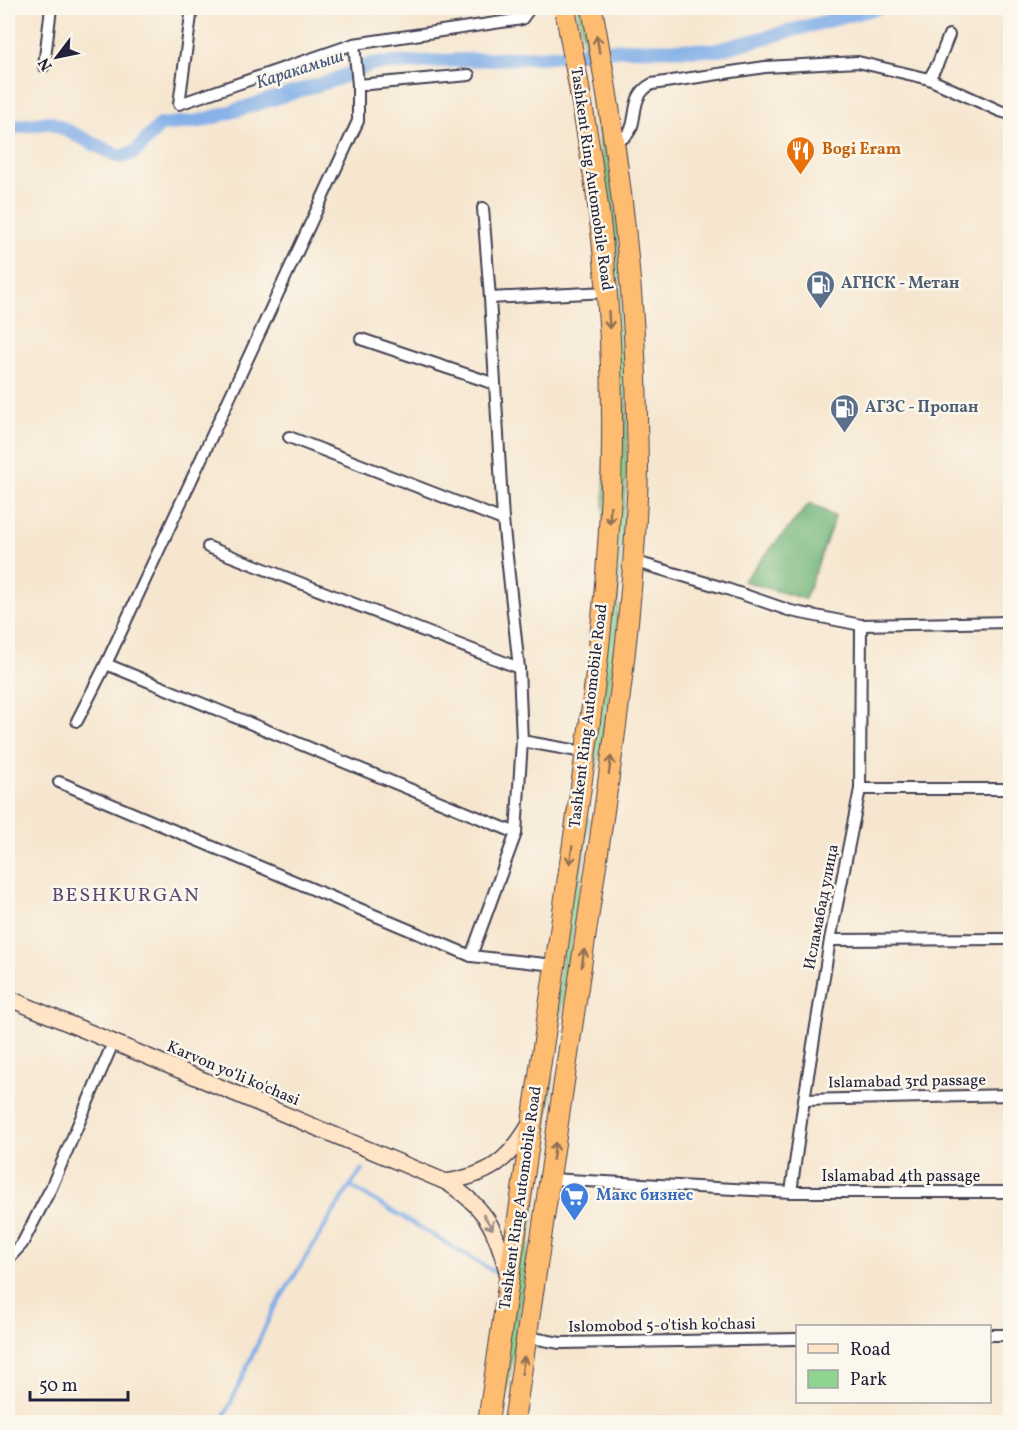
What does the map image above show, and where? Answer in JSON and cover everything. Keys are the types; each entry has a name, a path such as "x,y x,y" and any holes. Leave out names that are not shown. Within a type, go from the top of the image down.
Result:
{"highway":[{"name":"Tashkent Ring Automobile Road","path":"514,1422 606,798 628,625 633,561 638,471 635,352 627,237 593,12"},
{"name":"Tashkent Ring Automobile Road","path":"488,1422 580,795 602,621 609,531 612,441 607,292 597,201 567,15"},
{"path":"580,795 606,798"},
{"path":"541,1064 566,1068"}],"street":[{"path":"44,66 51,8"},
{"path":"192,8 179,104 354,44 522,19 530,8"},
{"path":"929,79 949,35"},
{"path":"77,721 106,664 358,122 358,85 354,44"},
{"path":"614,142 624,138 632,128 638,97 646,87 652,84 765,67 858,62 929,79 1011,114"},
{"path":"358,85 470,75"},
{"path":"471,956 516,832 522,741 519,668 503,520 483,208"},
{"path":"490,298 607,292"},
{"path":"361,339 495,384"},
{"path":"289,437 503,520"},
{"path":"208,547 519,668"},
{"path":"633,561 791,611 861,625 1011,622"},
{"name":"Исламабад улица","path":"791,1192 830,940 860,789 861,625"},
{"path":"106,664 516,832"},
{"path":"522,741 578,750"},
{"path":"59,782 471,956 555,966"},
{"path":"860,789 1011,789"},
{"path":"830,940 1011,939"},
{"name":"Karvon yo‘li ko'chasi","path":"8,998 446,1182 472,1201 489,1222 499,1242 509,1280"},
{"path":"8,1259 22,1244 51,1188 113,1043"},
{"name":"Islamabad 3rd passage","path":"804,1100 1011,1095"},
{"path":"446,1182 475,1176 505,1158 521,1139 533,1119"},
{"name":"Islamabad 4th passage","path":"550,1179 791,1192 1011,1192"},
{"path":"991,1335 1011,1335"},
{"name":"Islomobod 5-o'tish ko'chasi","path":"527,1336 560,1343 796,1339"}],"green space":[{"path":"577,8 585,8 616,216 626,354 625,494 616,632 597,770 590,769 601,700 609,214 591,76"},
{"path":"810,503 835,517 805,599 743,581"},
{"path":"582,818 589,819 556,1051 549,1050"},
{"path":"545,1075 553,1077 503,1422 494,1422"}],"waterway":[{"name":"Каракамыш","path":"8,128 50,122 120,157 135,152 160,125 201,121 334,80 371,64 539,57 625,49 718,50 877,8"},
{"path":"222,1422 272,1312 350,1186 363,1169"},
{"path":"350,1186 498,1274"}],"place":[{"name":"Bogi Eram","path":"801,176"},
{"name":"АГНСК - Метан","path":"820,310"},
{"name":"АГЗС - Пропан","path":"844,434"},
{"name":"Макс бизнес","path":"575,1222"}],"district":[{"name":"BESHKURGAN","path":"126,896"}]}
